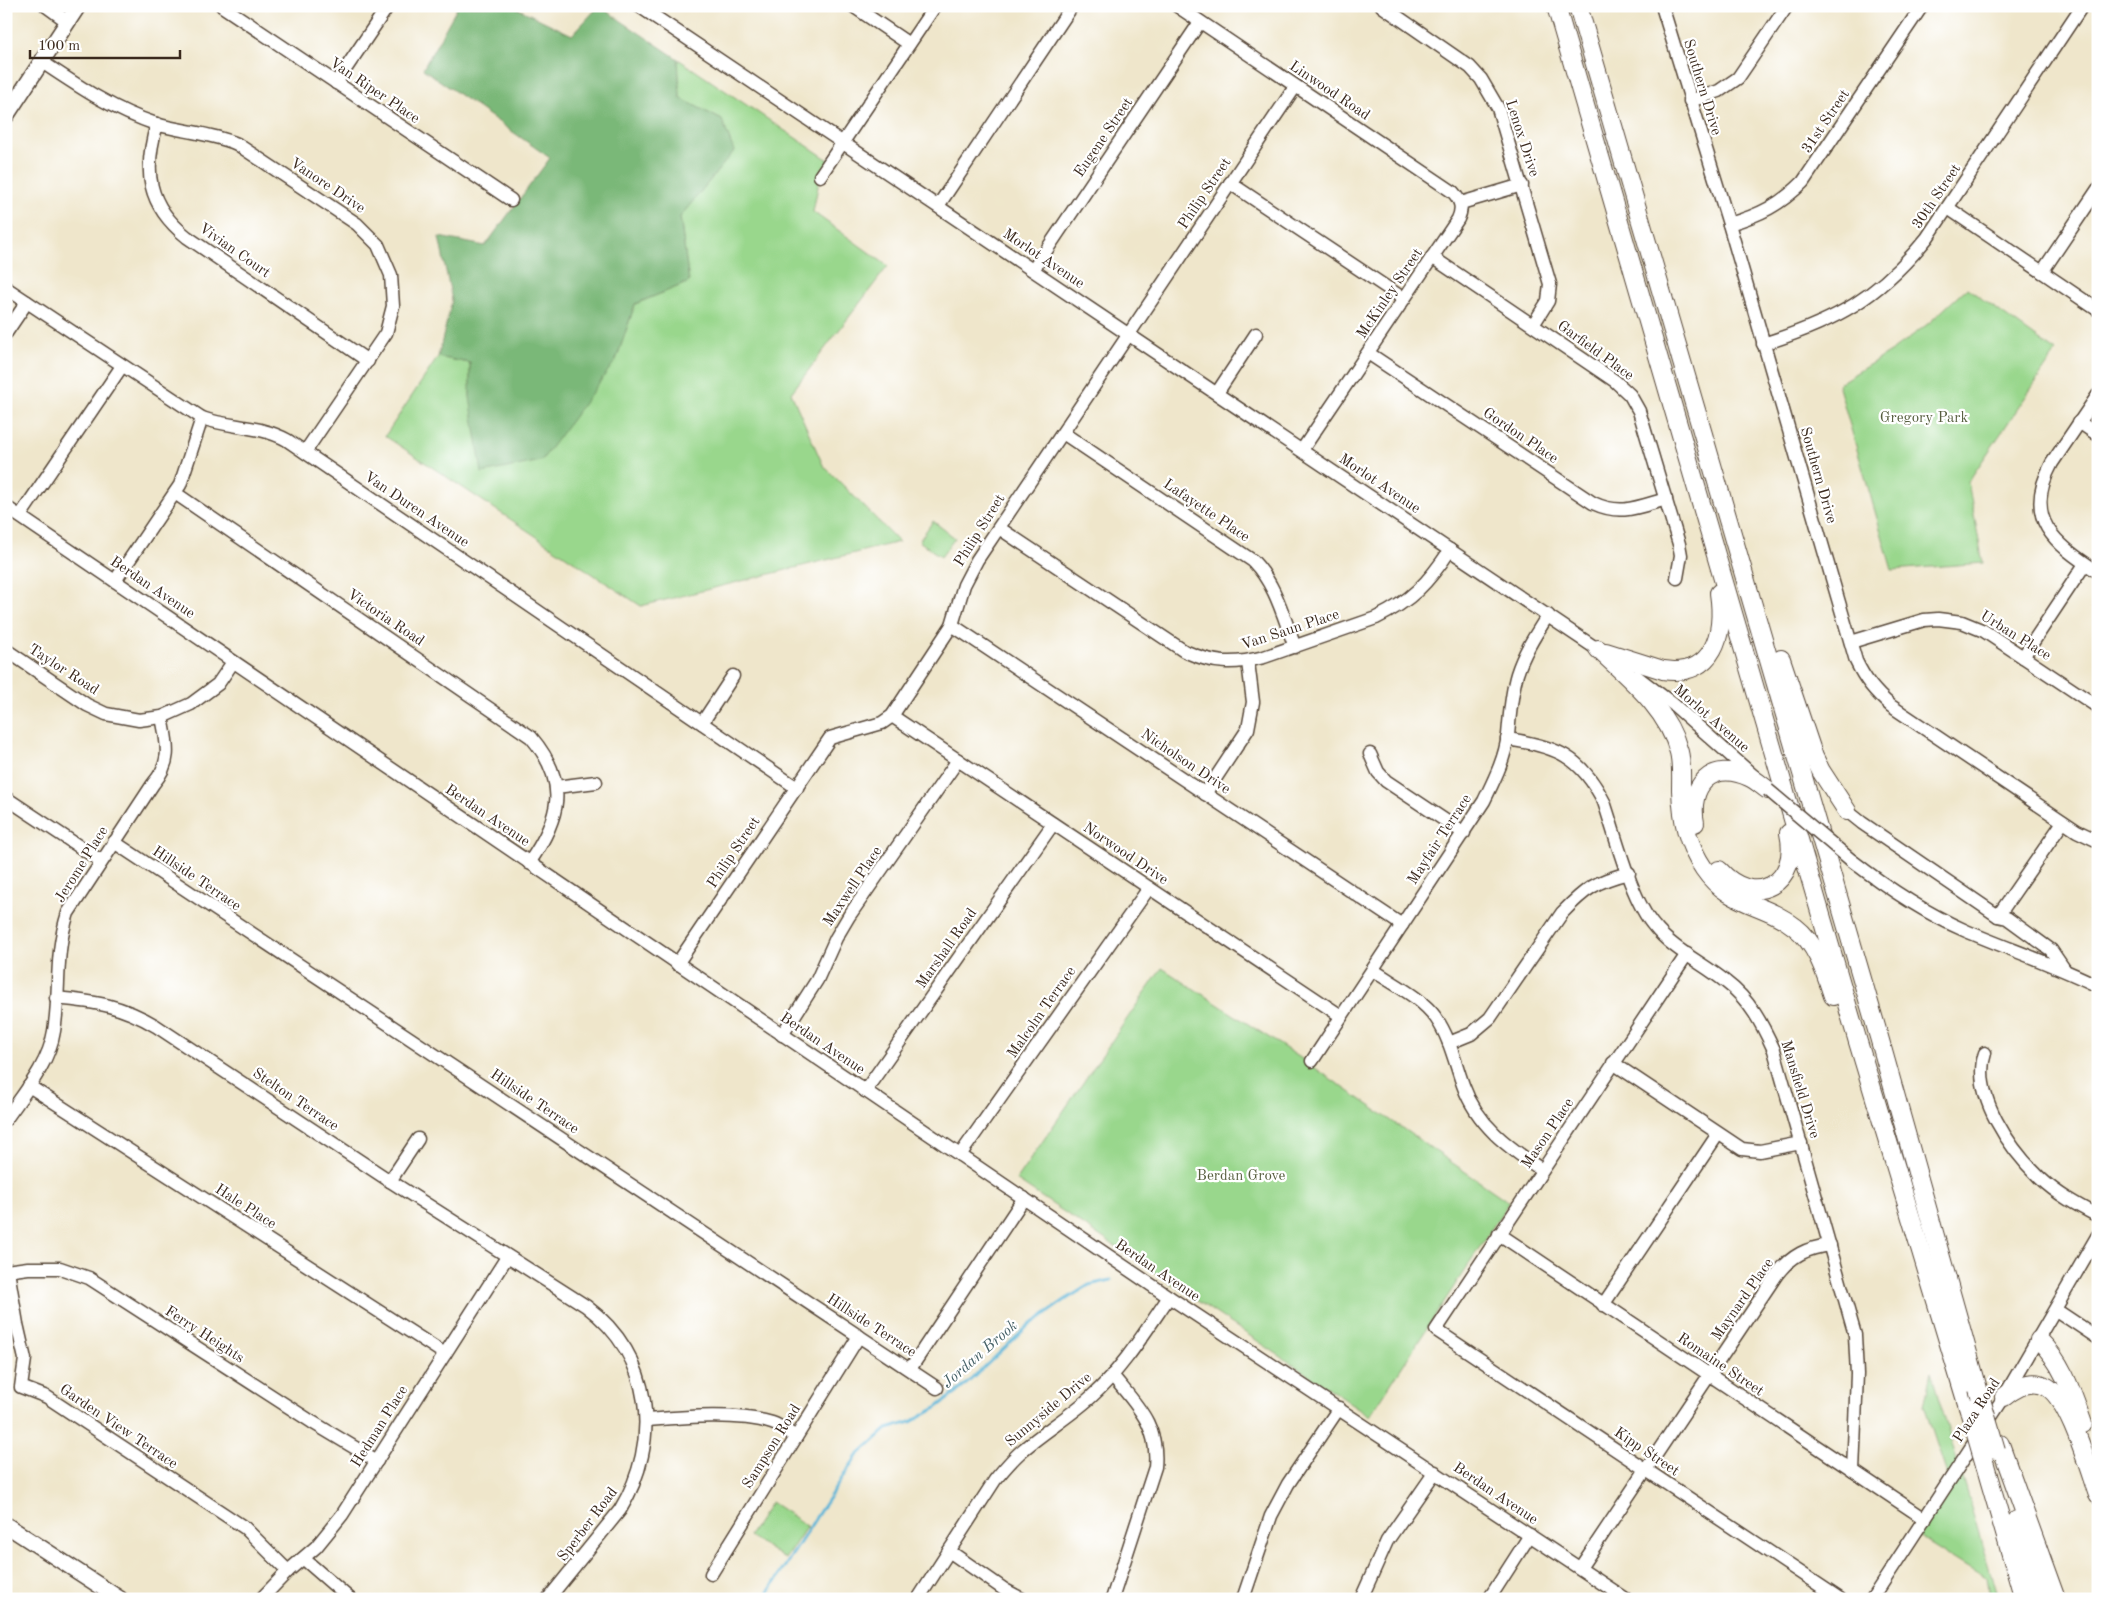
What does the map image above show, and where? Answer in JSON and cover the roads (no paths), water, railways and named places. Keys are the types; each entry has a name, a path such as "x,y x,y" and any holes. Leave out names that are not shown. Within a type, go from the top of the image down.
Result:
{"highway":[{"path":"1556,6 1861,1052 2023,1596"},
{"path":"1578,6 1879,1037 1978,1389 2056,1599"},
{"path":"1700,425 1741,535 1807,741 1821,772 1848,811"},
{"path":"1598,649 1673,672 1692,668 1707,658 1718,641 1722,620 1720,594 1706,520"},
{"path":"1598,649 1648,698 1671,731 1680,759 1685,830 1704,870 1713,881 1734,898 1774,914 1796,927 1806,938 1820,961 1831,990 1891,1185 1968,1407"},
{"path":"1768,790 1749,777 1730,772 1720,772 1704,780 1694,796 1693,806 1696,827 1706,851 1726,877 1738,886 1748,889 1756,890 1772,885 1784,875 1791,859 1791,840 1770,739"},
{"path":"2038,1340 2055,1357 2065,1375 2098,1464"},
{"path":"2004,1397 2020,1386 2027,1384 2038,1384 2054,1392 2071,1423 2098,1495"},
{"path":"1998,1447 2040,1599"}],"main road":[{"path":"6,116 78,6"},
{"path":"6,1525 120,1599"}],"street":[{"path":"46,6 68,22"},
{"name":"Van Riper Place","path":"222,6 511,200"},
{"path":"336,83 388,6"},
{"name":"Morlot Avenue","path":"640,6 1598,649 1674,705 1768,790 1851,860 1892,890 1939,918 2064,969 2098,986"},
{"path":"853,6 910,44"},
{"path":"820,176 934,6"},
{"path":"938,206 1072,6"},
{"name":"Linwood Road","path":"1177,6 1453,192 1461,203"},
{"name":"Lenox Drive","path":"1382,6 1456,56 1481,79 1498,108 1550,284 1548,301 1533,326"},
{"name":"Southern Drive","path":"1662,6 1729,224 1851,642 1862,673 1869,685 1880,696 2063,822 2098,842"},
{"path":"1690,101 1719,92 1738,78 1787,6"},
{"name":"31st Street","path":"1729,224 1771,208 1783,201 1803,182 1922,6"},
{"name":"30th Street","path":"1763,344 1827,321 1868,297 1897,272 1912,256 1948,208 2082,6"},
{"name":"Eugene Street","path":"1033,270 1200,22"},
{"name":"Vanore Drive","path":"42,62 102,101 157,124 220,137 237,144 370,234 385,258 392,274 394,290 391,320 386,333 368,361 305,452"},
{"name":"Philip Street","path":"677,964 830,738 882,723 892,716 952,625 970,572 1295,86"},
{"name":"Vivian Court","path":"157,124 149,154 148,169 154,195 168,219 187,237 368,361"},
{"path":"1230,183 1404,299"},
{"path":"1461,203 1522,186"},
{"path":"2042,272 2098,189"},
{"name":"McKinley Street","path":"1302,450 1458,219 1461,212 1461,203"},
{"path":"1948,208 2098,310"},
{"name":"Garfield Place","path":"1432,257 1615,381 1630,395 1639,411 1681,555 1677,578"},
{"name":"Van Duren Avenue","path":"6,288 202,418 227,426 259,428 274,433 305,452 797,788"},
{"path":"6,333 28,302"},
{"path":"1217,393 1256,334"},
{"name":"Gordon Place","path":"1368,352 1593,503 1613,511 1625,510 1666,499"},
{"path":"20,516 122,366"},
{"path":"2098,395 2047,472 2041,493 2041,504 2050,535 2067,552 2098,572"},
{"path":"114,581 175,493 202,418"},
{"path":"2079,422 2098,435"},
{"name":"Lafayette Place","path":"1063,433 1253,561 1264,572 1272,586 1294,647"},
{"name":"Victoria Road","path":"175,493 519,728 541,748 552,772 557,802 551,829 529,863"},
{"name":"Berdan Avenue","path":"6,507 1169,1297 1625,1598"},
{"name":"Van Saun Place","path":"999,528 1184,651 1214,662 1248,662 1376,618 1392,610 1418,591 1437,570 1450,550"},
{"path":"2023,657 2085,564"},
{"name":"Mayfair Terrace","path":"1312,1061 1464,833 1494,780 1507,739 1510,709 1518,673 1526,652 1548,616"},
{"name":"Urban Place","path":"1851,642 1924,620 1950,620 1973,626 1984,631 2098,707"},
{"name":"Nicholson Drive","path":"952,625 1402,925"},
{"name":"Taylor Road","path":"6,650 87,705 106,714 139,720 162,717 191,704 218,684 233,662"},
{"path":"1205,794 1248,728 1253,702 1248,662"},
{"path":"702,722 733,676"},
{"name":"Norwood Drive","path":"892,716 1342,1016"},
{"name":"Jerome Place","path":"6,1119 29,1086 50,1047 54,1032 59,951 68,913 161,774 165,764 167,744 162,717"},
{"name":"Mansfield Drive","path":"1507,739 1535,743 1551,748 1565,755 1586,773 1604,802 1638,902 1653,926 1671,943 1738,992 1761,1022 1774,1050 1851,1316 1856,1342 1857,1374 1852,1471"},
{"path":"1370,754 1378,772 1386,781 1464,833"},
{"name":"Maxwell Place","path":"782,1035 817,980 836,938 849,916 958,760"},
{"path":"556,787 596,782"},
{"path":"6,798 101,862"},
{"path":"1848,811 1862,823 1998,916 2007,918 2051,950 2064,969"},
{"path":"1998,916 2063,822"},
{"name":"Marshall Road","path":"865,1091 1053,824"},
{"name":"Hillside Terrace","path":"114,842 937,1388"},
{"path":"1448,1043 1470,1034 1490,1018 1562,913 1574,900 1604,879 1628,873"},
{"name":"Malcolm Terrace","path":"960,1155 1149,888"},
{"name":"Mason Place","path":"1436,1330 1687,954"},
{"path":"1372,970 1426,1007 1439,1023 1464,1087 1480,1118 1501,1141 1542,1170"},
{"name":"Stelton Terrace","path":"56,998 112,1005 135,1013 507,1257"},
{"path":"1985,1053 1981,1074 1982,1084 2005,1135 2041,1178 2073,1202 2098,1216"},
{"path":"1613,1063 1734,1145 1751,1151 1801,1143"},
{"name":"Hale Place","path":"29,1086 444,1354"},
{"path":"1604,1305 1718,1134"},
{"path":"390,1181 418,1139"},
{"path":"910,1369 1024,1198"},
{"name":"Romaine Street","path":"1499,1234 1925,1519"},
{"name":"Plaza Road","path":"1872,1599 2004,1397 2056,1310 2094,1253 2098,1234"},
{"name":"Maynard Place","path":"1580,1568 1784,1265 1800,1252 1830,1245"},
{"name":"Hedman Place","path":"261,1599 288,1570 304,1558 342,1515 507,1257"},
{"name":"Sperber Road","path":"507,1257 600,1316 614,1333 634,1366 645,1401 647,1420 643,1461 630,1495 548,1599"},
{"name":"Ferry Heights","path":"7,1271 28,1268 60,1268 89,1278 312,1422 377,1460"},
{"name":"Garden View Terrace","path":"7,1271 25,1359 21,1388 47,1397 245,1528 288,1570"},
{"name":"Sunnyside Drive","path":"918,1599 995,1480 1023,1450 1090,1399 1135,1349 1169,1297"},
{"path":"2056,1310 2098,1338"},
{"name":"Kipp Street","path":"1436,1330 1840,1599"},
{"name":"Sampson Road","path":"710,1574 859,1336"},
{"path":"1112,1375 1146,1417 1155,1441 1156,1453 1155,1467 1112,1599"},
{"path":"1243,1599 1271,1516 1288,1484 1339,1408"},
{"path":"647,1420 697,1416 755,1420 779,1426 796,1437"},
{"path":"1361,1599 1387,1541 1435,1472"},
{"path":"1489,1599 1530,1535"},
{"path":"949,1552 1005,1590 1022,1599"},
{"path":"304,1558 350,1599"}],"waterway":[{"name":"Jordan Brook","path":"769,1599 768,1593 857,1456 887,1429 911,1422 936,1408 962,1388 1027,1327 1065,1300 1089,1285 1111,1280"}],"park label":[{"name":"Gregory Park","path":"1924,417"},
{"name":"Berdan Grove","path":"1241,1175"}]}
